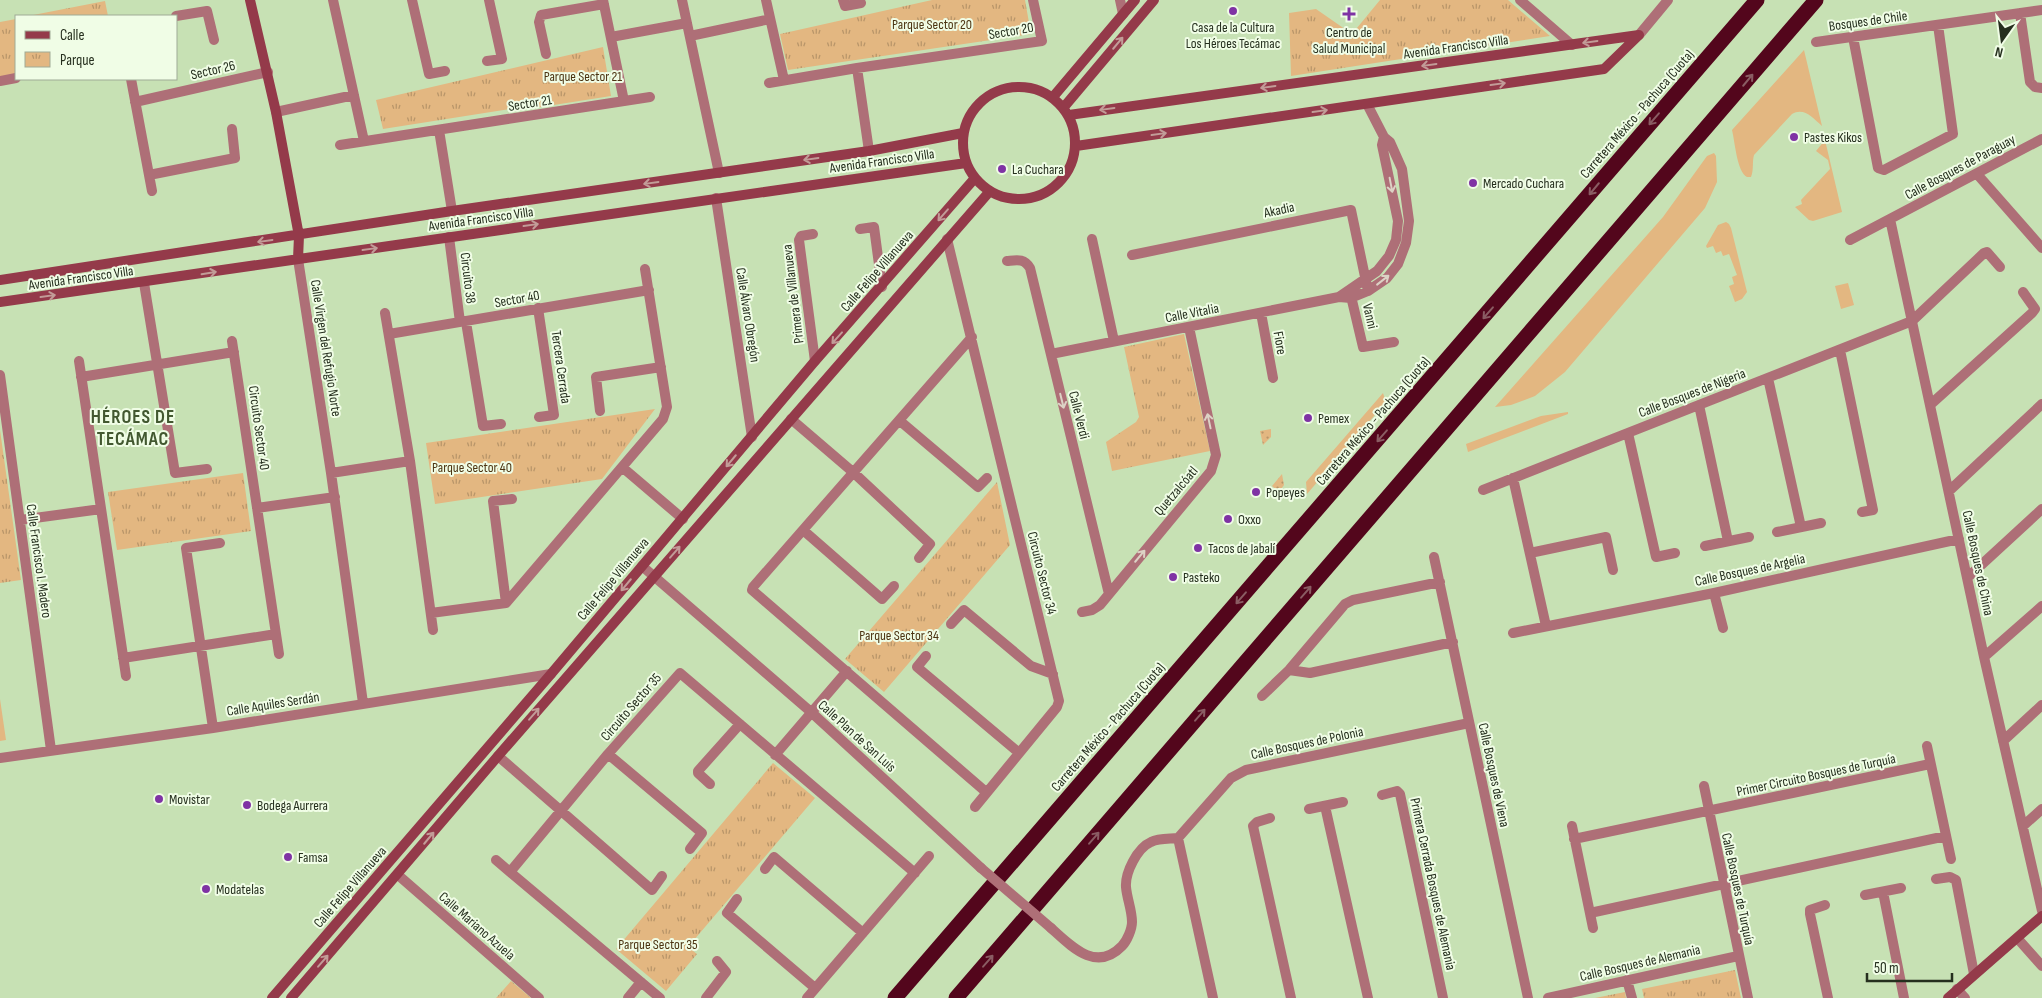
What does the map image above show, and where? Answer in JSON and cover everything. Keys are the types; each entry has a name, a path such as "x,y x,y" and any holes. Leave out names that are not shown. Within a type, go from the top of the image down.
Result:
{"highway":[{"name":"Carretera México - Pachuca (Cuota)","path":"895,998 1757,0"},
{"path":"956,998 1816,0"}],"street":[{"name":"Calle Virgen del Refugio Norte","path":"250,0 268,72 299,236 298,259 332,473 363,703"},
{"path":"333,0 364,141"},
{"path":"412,0 428,74 445,71"},
{"path":"486,61 502,58 489,0"},
{"path":"682,0 719,173"},
{"path":"766,0 784,80"},
{"path":"843,0 844,6 861,3"},
{"name":"Sector 20","path":"769,83 1042,41 1033,0"},
{"path":"1120,0 1123,14"},
{"path":"1053,96 1135,0"},
{"path":"1066,111 1154,0"},
{"path":"1520,0 1572,45"},
{"path":"1076,146 1604,69 1639,36 1668,0"},
{"path":"546,54 539,22 541,15 604,2 624,102"},
{"name":"Bosques de Chile","path":"1816,42 2042,10"},
{"path":"178,16 207,11 214,40"},
{"path":"2020,13 2030,82 2035,87 2042,88"},
{"path":"690,36 770,19"},
{"path":"611,36 687,23"},
{"path":"1853,37 1878,168 1884,170 1953,134 1938,25"},
{"name":"Avenida Francisco Villa","path":"1066,111 1639,36"},
{"path":"857,68 870,151"},
{"name":"Sector 26","path":"135,102 268,72"},
{"path":"0,81 15,78"},
{"path":"130,80 152,191"},
{"path":"1016,86 1035,88 1053,96 1066,111 1075,130 1076,146 1073,160 1067,174 1046,193 1032,198 1017,199 1003,197 990,191 975,178 966,163 962,144 963,133 969,115 981,100 997,90 1016,86"},
{"path":"276,112 354,95"},
{"name":"Sector 21","path":"340,146 650,97"},
{"name":"Calle Vitalia","path":"1050,354 1261,314 1339,297 1387,278 1398,264 1406,243 1403,221 1402,169 1390,142 1384,137 1367,104"},
{"path":"149,175 235,158 232,129"},
{"path":"439,130 452,211"},
{"name":"Avenida Francisco Villa","path":"0,280 299,236 452,211 870,151 963,133"},
{"name":"Calle Bosques de Paraguay","path":"1850,240 2042,139"},
{"name":"Avenida Francisco Villa","path":"0,302 144,283 298,259 966,163"},
{"path":"1976,174 2042,248"},
{"name":"Calle Felipe Villanueva","path":"272,998 500,734 815,362 975,178"},
{"name":"Calle Felipe Villanueva","path":"291,998 509,743 990,191"},
{"name":"Calle Álvaro Obregón","path":"716,198 752,437"},
{"name":"Akadia","path":"1132,255 1351,210 1367,286"},
{"name":"Calle Bosques de China","path":"1890,219 1984,657 2042,911"},
{"path":"860,229 874,227 882,286"},
{"name":"Primera de Villanueva","path":"813,234 802,236 799,240 815,362"},
{"name":"Circuito 38","path":"449,237 483,426 501,424"},
{"name":"Circuito Sector 34","path":"947,239 1059,701 1057,707 1018,752 975,807"},
{"path":"1092,239 1114,341"},
{"path":"1912,321 1984,253 1987,252 2000,267"},
{"name":"Calle Verdi","path":"1007,261 1020,260 1026,262 1030,268 1109,594"},
{"path":"431,613 506,603 663,419 667,407 645,269"},
{"path":"144,283 175,473 207,469"},
{"name":"Sector 40","path":"389,334 649,290"},
{"path":"1930,405 2032,313 2035,309 2034,305 2023,292"},
{"name":"Vanni","path":"1350,293 1363,347 1394,342"},
{"name":"Tercera Cerrada","path":"538,308 554,415 539,417"},
{"path":"385,313 410,461 433,630"},
{"name":"Fiore","path":"1261,314 1273,378"},
{"name":"Calle Bosques de Nigeria","path":"1482,490 1912,321"},
{"name":"Quetzalcóatl","path":"1082,612 1100,605 1211,471 1214,464 1216,455 1189,327"},
{"path":"972,337 752,590 986,792"},
{"name":"Circuito Sector 40","path":"232,341 279,654"},
{"path":"1840,350 1873,510 1862,512"},
{"path":"81,377 234,352"},
{"path":"79,361 126,676"},
{"path":"600,411 596,377 661,367"},
{"name":"Calle Francisco I. Madero","path":"0,375 51,750"},
{"path":"1768,378 1801,527"},
{"path":"1949,491 2042,404"},
{"path":"1699,405 1728,541"},
{"path":"791,419 854,473 930,544 919,558"},
{"path":"900,421 978,487 987,478"},
{"path":"1628,433 1656,557 1675,553"},
{"path":"332,473 410,461"},
{"path":"622,467 683,519"},
{"path":"1513,478 1546,626"},
{"path":"257,508 335,497"},
{"path":"506,603 493,501 512,499"},
{"path":"20,520 101,509"},
{"path":"1967,578 2042,509"},
{"path":"1778,532 1821,523"},
{"path":"803,530 882,599 894,586"},
{"path":"1530,553 1606,537 1613,570"},
{"path":"1705,546 1749,537"},
{"name":"Calle Bosques de Argelia","path":"1513,633 1714,593 1959,539"},
{"path":"213,728 186,548 220,543"},
{"name":"Calle Bosques de Viena","path":"1434,557 1528,998"},
{"name":"Calle Plan de San Luis","path":"642,566 811,712 982,868 1078,952 1099,958 1114,954 1125,943 1132,923 1126,886 1128,873 1140,850 1151,842 1178,838"},
{"path":"1262,696 1289,670 1345,604 1353,600 1440,582"},
{"path":"1714,593 1723,628"},
{"path":"1984,657 2042,606"},
{"path":"951,624 964,610 1031,666 1053,674"},
{"path":"123,658 276,634"},
{"path":"1289,670 1310,673 1453,642"},
{"path":"926,656 917,667 1018,752"},
{"path":"775,755 847,671"},
{"name":"Circuito Sector 35","path":"510,872 608,754 680,673 915,873"},
{"name":"Calle Aquiles Serdán","path":"0,758 213,728 551,674"},
{"path":"2003,741 2042,705"},
{"name":"Calle Bosques de Polonia","path":"1178,838 1231,778 1246,770 1469,723"},
{"path":"710,784 698,771 740,724"},
{"path":"500,734 509,743"},
{"path":"1927,746 1951,859"},
{"path":"608,754 702,833 690,849"},
{"path":"498,756 652,890 662,876"},
{"name":"Primer Circuito Bosques de Turquía","path":"1574,839 1930,764"},
{"name":"Calle Bosques de Turquía","path":"1704,786 1748,998"},
{"name":"Primera Cerrada Bosques de Alemania","path":"1382,794 1397,791 1400,794 1443,998"},
{"path":"1308,810 1343,802"},
{"path":"1325,806 1368,998"},
{"path":"2023,826 2042,809"},
{"path":"1270,818 1257,822 1253,826 1291,998"},
{"path":"1572,826 1593,928"},
{"path":"1590,913 1946,836"},
{"path":"1178,838 1213,998"},
{"path":"807,998 929,856"},
{"path":"765,869 774,857 863,933"},
{"path":"496,860 660,998"},
{"name":"Calle Mariano Azuela","path":"398,875 539,998"},
{"path":"1936,879 1950,877 1956,880 1974,974"},
{"path":"1865,895 1901,888"},
{"path":"1883,892 1904,998"},
{"path":"737,899 727,913 815,988"},
{"path":"1825,905 1810,910 1810,914 1828,998"},
{"path":"1948,998 1974,974 2018,939 2042,916"},
{"path":"2018,939 2042,966"},
{"name":"Calle Bosques de Alemania","path":"1548,998 1738,956"},
{"path":"706,998 726,972 717,961"},
{"path":"1627,980 1632,998"},
{"path":"628,998 641,982"},
{"path":"1957,989 1965,998"}],"green space":[{"name":"Parque Sector 20","path":"932,0 1025,0 1031,34 788,70 780,34"},
{"path":"1380,0 1508,0 1550,36 1291,76 1289,13 1316,9 1352,34"},
{"path":"105,1 108,15 33,15"},
{"path":"15,19 15,74 0,77 0,22"},
{"name":"Parque Sector 21","path":"603,47 611,96 541,107 517,108 383,129 376,100"},
{"path":"1804,50 1822,126 1804,113 1796,112 1792,114 1754,155 1752,174 1751,177 1747,177 1739,163 1732,130"},
{"path":"1825,140 1842,212 1813,221 1809,220 1795,207 1802,204 1801,200 1830,169 1828,160 1816,151"},
{"path":"1714,153 1716,156 1717,182 1705,208 1565,372 1535,396 1511,405 1495,407 1663,217 1707,156"},
{"path":"1726,222 1731,228 1747,292 1742,299 1735,302 1729,286 1734,284 1732,277 1737,275 1729,254 1723,256 1721,251 1716,253 1713,246 1707,248 1706,246 1718,225"},
{"path":"1848,283 1854,305 1841,309 1835,286"},
{"path":"1184,334 1210,451 1112,471 1106,442 1136,422 1139,417 1124,347"},
{"path":"1383,393 1386,402 1307,494 1306,482"},
{"name":"Parque Sector 40","path":"655,409 602,479 435,504 426,443"},
{"path":"1568,412 1568,414 1468,452 1466,444 1541,416"},
{"path":"1271,429 1271,437 1263,445 1260,431"},
{"path":"0,430 21,580 0,583"},
{"path":"243,473 251,531 117,550 108,492"},
{"path":"1282,474 1284,485 1279,492 1272,486"},
{"name":"Parque Sector 34","path":"997,482 1010,545 884,692 845,659"},
{"path":"0,699 6,740 0,741"},
{"name":"Parque Sector 35","path":"773,763 815,798 688,947 697,954 666,991 616,949"},
{"path":"1735,970 1741,998 1644,998 1642,989"},
{"path":"511,981 531,998 496,998"},
{"path":"1625,992 1626,998 1595,998"}],"place":[{"name":"Casa de la Cultura Los Héroes Tecámac","path":"1233,11"},
{"name":"Centro de Salud Municipal","path":"1349,14"},
{"name":"Pastes Kikos","path":"1794,137"},
{"name":"La Cuchara","path":"1002,169"},
{"name":"Mercado Cuchara","path":"1473,183"},
{"name":"Pemex","path":"1308,418"},
{"name":"Popeyes","path":"1256,492"},
{"name":"Oxxo","path":"1228,519"},
{"name":"Tacos de Jabalí","path":"1198,548"},
{"name":"Pasteko","path":"1173,577"},
{"name":"Movistar","path":"159,799"},
{"name":"Bodega Aurrera","path":"247,805"},
{"name":"Famsa","path":"288,857"},
{"name":"Modatelas","path":"206,889"}],"district":[{"name":"HÉROES DE TECÁMAC","path":"133,428"}]}
